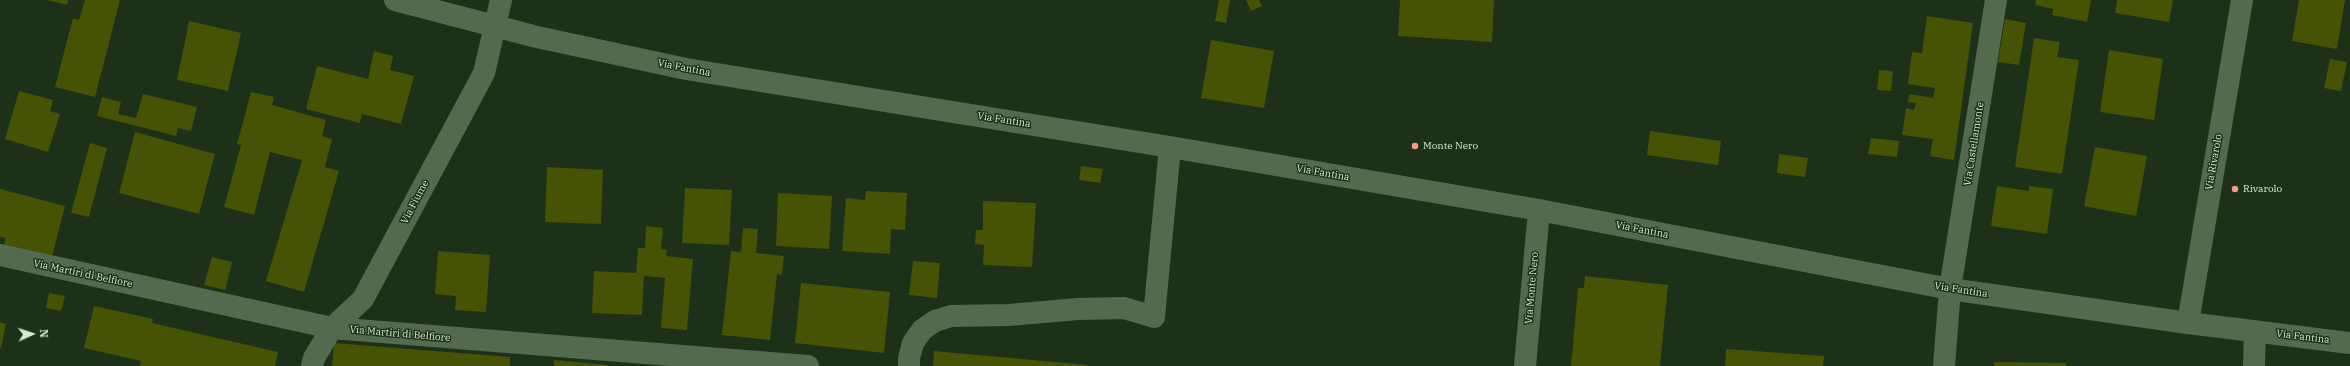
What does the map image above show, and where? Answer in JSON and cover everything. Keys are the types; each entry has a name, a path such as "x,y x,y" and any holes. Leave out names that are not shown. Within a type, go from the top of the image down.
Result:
{"street":[{"name":"Via Fantina","path":"394,0 537,37 686,69 1170,147 1539,210 1950,288 2188,324 2350,343"},
{"name":"Via Fiume","path":"312,366 314,358 332,328 363,299 484,73 501,0"},
{"name":"Via Castellamonte","path":"1944,366 1950,288 1996,0"},
{"name":"Via Rivarolo","path":"2188,324 2242,0"},
{"path":"909,366 908,358 913,343 922,330 935,321 951,316 1009,315 1078,309 1124,308 1154,317 1170,147"},
{"name":"Via Monte Nero","path":"1525,366 1539,210"},
{"name":"Via Martiri di Belfiore","path":"0,255 332,328 808,366"},
{"path":"2254,366 2255,331"}],"building":[{"path":"47,0 68,0 67,5"},
{"path":"85,0 120,0 95,97 55,87 73,18 79,20"},
{"path":"1219,0 1230,0 1226,23 1215,21"},
{"path":"1246,0 1259,0 1262,6 1251,11"},
{"path":"1400,0 1494,0 1492,42 1398,36"},
{"path":"2036,0 2091,0 2087,22 2052,15 2053,9 2035,5"},
{"path":"2117,0 2173,0 2169,22 2115,13"},
{"path":"2299,0 2345,0 2337,49 2292,41"},
{"path":"1927,16 1973,23 1954,160 1930,156 1933,139 1902,135 1906,108 1914,110 1916,103 1908,102 1909,94 1933,98 1935,88 1908,84 1912,52 1922,53"},
{"path":"2005,19 2026,23 2019,65 1998,62"},
{"path":"189,21 241,33 228,91 177,80"},
{"path":"2034,38 2060,42 2057,57 2079,60 2062,174 2015,167"},
{"path":"1211,40 1274,51 1264,108 1201,98"},
{"path":"2109,50 2163,59 2154,120 2100,112"},
{"path":"374,51 393,56 390,70 414,76 401,124 362,114 360,123 306,109 317,66 368,79"},
{"path":"2330,59 2347,62 2341,91 2324,88"},
{"path":"1879,70 1893,71 1891,91 1877,90"},
{"path":"19,91 53,100 50,111 60,114 48,152 5,139"},
{"path":"251,92 274,97 272,105 326,120 322,136 332,139 325,167 339,171 304,292 266,281 302,160 270,152 254,215 224,207 241,145 237,144"},
{"path":"143,94 197,107 191,131 178,128 176,136 97,116 102,97 121,102 118,114 136,118"},
{"path":"1650,131 1721,141 1718,165 1647,155"},
{"path":"135,132 215,154 199,214 119,193"},
{"path":"1871,138 1899,141 1897,157 1868,154"},
{"path":"90,143 107,148 89,217 71,213"},
{"path":"2095,147 2147,156 2136,216 2084,206"},
{"path":"1779,154 1808,158 1805,177 1777,173"},
{"path":"1081,166 1103,169 1100,183 1079,180"},
{"path":"547,167 603,170 601,224 545,222"},
{"path":"1997,186 2029,191 2029,186 2053,189 2047,234 1991,226"},
{"path":"685,188 732,190 729,245 682,243"},
{"path":"0,189 65,206 52,257 4,245 6,238 0,237"},
{"path":"866,191 907,193 905,230 891,229 890,254 842,251 846,198 865,200"},
{"path":"778,193 832,196 829,249 776,246"},
{"path":"983,201 1036,203 1032,267 983,265 984,245 975,244 976,230 983,230"},
{"path":"646,226 663,228 661,249 667,250 666,256 693,259 687,330 661,328 665,278 644,276 642,315 592,313 594,271 636,273 638,248 645,248"},
{"path":"743,228 758,229 756,253 784,256 782,275 777,274 770,340 722,335 731,251 741,252"},
{"path":"438,251 490,255 486,312 455,310 456,296 435,294"},
{"path":"212,257 232,262 225,290 204,285"},
{"path":"913,261 940,263 937,298 909,295"},
{"path":"1585,276 1668,285 1660,366 1571,366 1578,288 1584,288"},
{"path":"801,283 890,292 884,353 795,343"},
{"path":"49,293 65,296 61,311 46,308"},
{"path":"94,306 153,319 152,323 278,352 275,366 140,366 141,361 84,348"},
{"path":"0,322 6,324 1,348 0,348"},
{"path":"334,343 510,357 510,366 332,366"},
{"path":"1726,349 1824,356 1823,366 1725,366"},
{"path":"934,351 1088,365 1088,366 933,366"},
{"path":"554,360 608,365 608,366 554,366"},
{"path":"1994,362 2066,363 2066,366 1994,366"}],"place":[{"name":"Monte Nero","path":"1415,146"},
{"name":"Rivarolo","path":"2235,189"}]}
